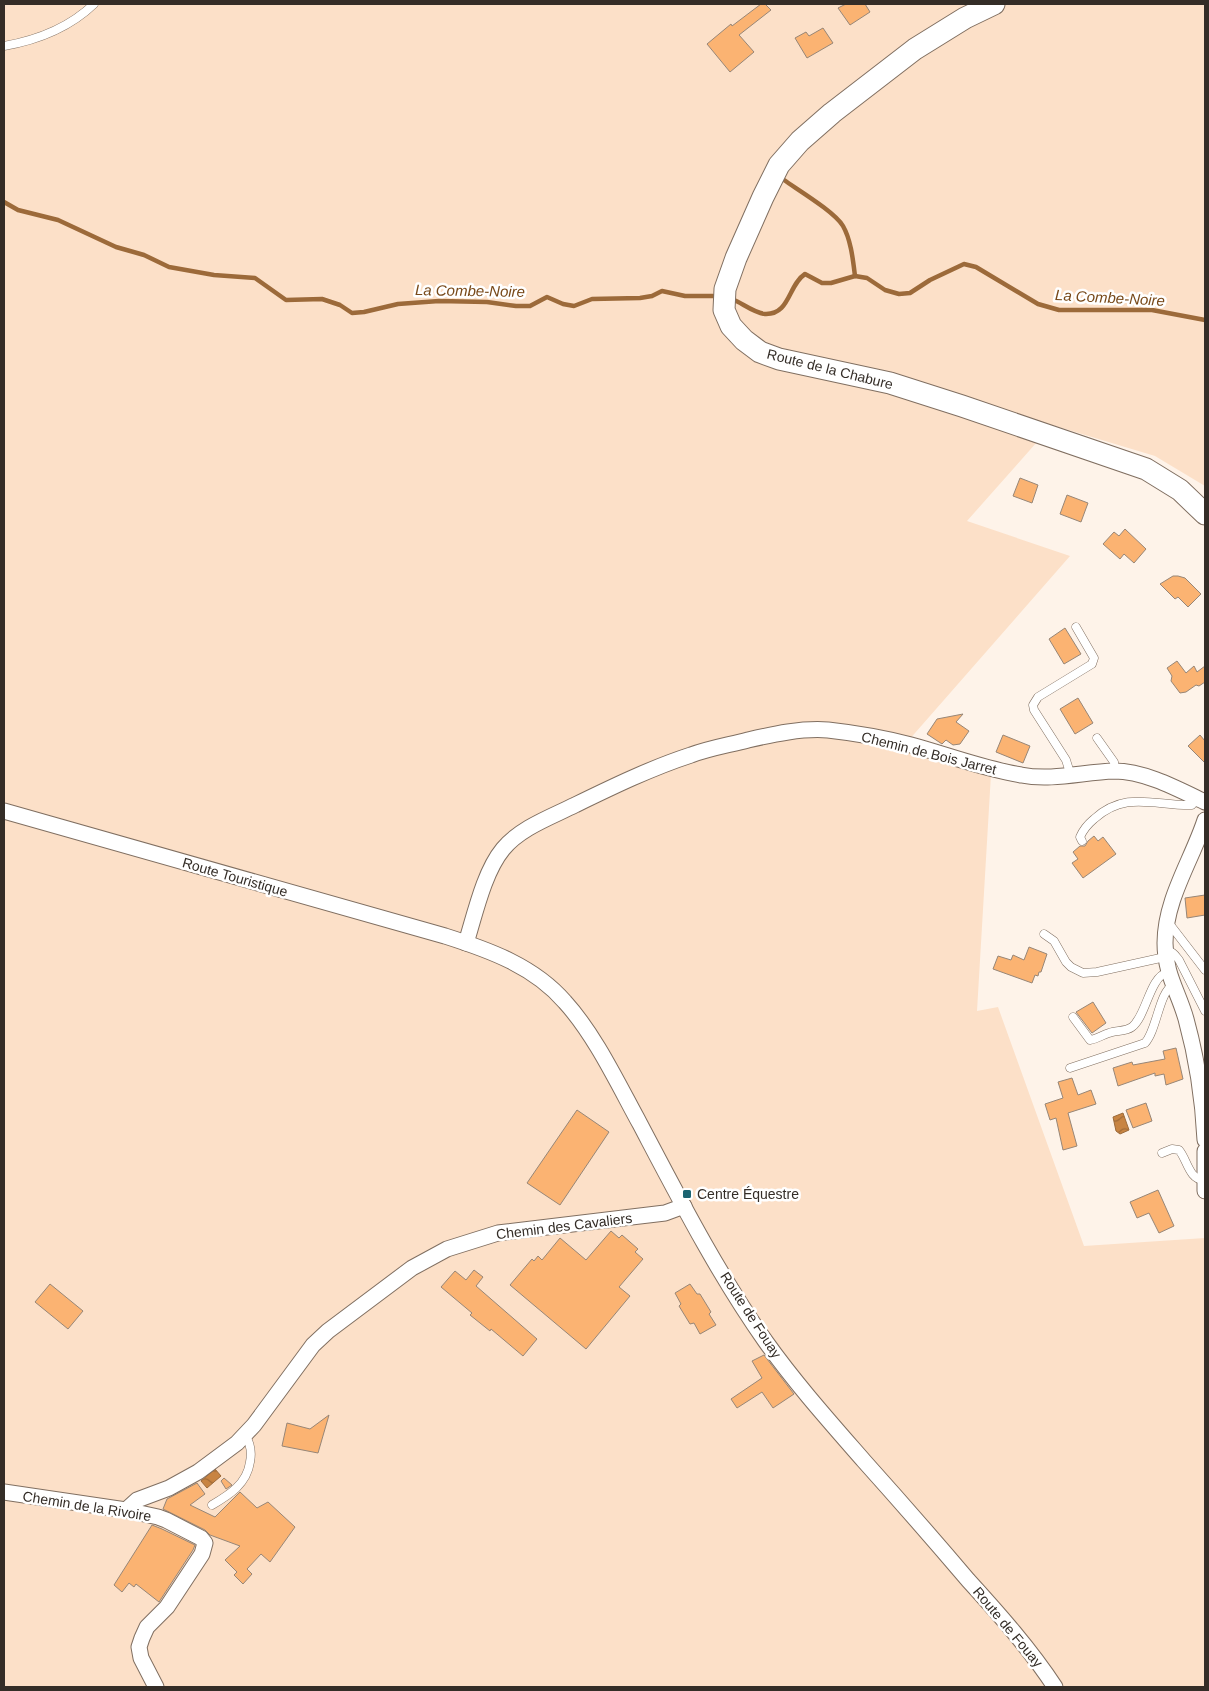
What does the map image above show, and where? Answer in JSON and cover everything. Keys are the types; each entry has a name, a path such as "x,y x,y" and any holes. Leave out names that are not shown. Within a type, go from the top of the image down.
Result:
{"main road":[{"name":"Route de la Chabure","path":"994,4 965,18 915,49 832,113 800,141 779,166 763,197 736,258 725,289 724,310 731,326 744,340 760,352 779,359 838,371 908,389 1146,469 1180,490 1205,514"}],"street":[{"name":"Chemin de Bois Jarret","path":"466,943 486,880 504,848 516,837 538,823 691,754 768,736 800,731 826,730 859,734 909,744 1023,776 1046,778 1115,771 1138,775 1201,800"},
{"name":"Route Touristique","path":"4,812 466,943"},
{"path":"1205,820 1172,901 1167,920 1165,953 1170,978 1186,1019 1195,1054 1203,1102 1205,1140"},
{"name":"Route de Fouay","path":"466,943 530,971 548,984 565,1001 592,1040 620,1087 684,1206 767,1343 823,1414 1007,1624 1055,1687"},
{"path":"1204,1185 1205,1151"},
{"name":"Chemin des Cavaliers","path":"126,1510 137,1500 169,1488 220,1457 245,1435 266,1410 313,1345 358,1308 412,1268 447,1249 498,1234 665,1213 684,1206"},
{"name":"Chemin de la Rivoire","path":"4,1492 126,1510 166,1520 201,1538 205,1543 202,1554 167,1608 147,1627 142,1638 139,1647 141,1658 156,1687"}],"lane":[{"path":"4,46 22,43 64,27 81,16 94,4"},
{"path":"1071,776 1068,764 1034,710 1033,705 1038,697 1092,664 1094,658 1092,653 1076,627"},
{"path":"1097,738 1114,762 1115,771"},
{"path":"1082,841 1080,838 1082,832 1088,825 1103,811 1114,805 1125,802 1147,802 1192,806 1201,800"},
{"path":"1167,920 1205,970"},
{"path":"1044,934 1054,941 1066,962 1083,973 1097,972 1170,950 1180,960 1205,1011"},
{"path":"1070,1068 1145,1044 1151,1034 1170,978 1160,976 1138,1020 1131,1028 1106,1033 1095,1040 1090,1040 1073,1017"},
{"path":"1162,1153 1172,1149 1178,1150 1187,1162 1194,1177 1204,1185"},
{"path":"212,1505 229,1495 246,1476 251,1456 250,1443 245,1435"}],"shaded area":[{"path":"4,4 1205,4 1205,486 1155,456 1052,425 967,521 1070,556 901,749 991,774 977,1011 998,1007 1084,1246 1205,1238 1205,1687 4,1687"}],"water":[{"path":"1123,1113 1129,1130 1120,1134 1116,1131 1113,1117"},
{"path":"215,1469 221,1476 207,1488 201,1481"}],"building":[{"path":"761,4 765,4 771,10 739,35 754,52 730,72 707,44 731,24 732,26"},
{"path":"846,4 865,4 870,12 850,25 838,8"},
{"path":"823,28 833,43 807,58 795,38 806,32 809,36"},
{"path":"1020,478 1038,485 1032,503 1013,496"},
{"path":"1067,495 1088,503 1081,522 1060,514"},
{"path":"1125,529 1146,549 1134,563 1124,554 1120,559 1103,544 1114,532 1119,536"},
{"path":"1173,576 1185,578 1201,594 1188,607 1178,597 1175,599 1160,584"},
{"path":"1065,628 1081,654 1064,664 1049,639"},
{"path":"1177,661 1186,673 1194,666 1197,672 1205,666 1205,682 1199,686 1196,685 1186,692 1180,693 1171,681 1172,676 1167,668"},
{"path":"1078,698 1093,723 1075,734 1060,709"},
{"path":"963,714 956,722 969,731 960,744 953,745 946,740 942,744 927,734 937,719"},
{"path":"1003,735 1030,746 1023,763 996,752"},
{"path":"1200,735 1205,741 1205,763 1188,746"},
{"path":"1094,836 1098,841 1103,837 1116,854 1083,878 1072,863 1078,859 1073,852 1080,846 1085,846"},
{"path":"1205,895 1205,915 1187,918 1185,898"},
{"path":"1029,947 1047,954 1041,972 1039,972 1038,976 1035,975 1032,983 993,969 998,956 1011,960 1013,955 1024,960"},
{"path":"1093,1002 1106,1023 1092,1033 1076,1012"},
{"path":"1176,1048 1183,1079 1166,1085 1164,1074 1155,1076 1155,1073 1118,1086 1113,1068 1132,1062 1133,1065 1165,1059 1163,1051"},
{"path":"1072,1078 1078,1095 1091,1090 1096,1104 1068,1113 1077,1146 1063,1150 1056,1118 1050,1120 1045,1104 1063,1098 1058,1082"},
{"path":"1146,1103 1152,1121 1133,1128 1126,1110"},
{"path":"577,1110 609,1132 560,1205 527,1183"},
{"path":"1158,1190 1174,1226 1159,1233 1149,1213 1137,1218 1130,1202"},
{"path":"611,1231 619,1238 622,1235 638,1249 635,1252 643,1259 619,1287 630,1296 586,1349 510,1285 532,1259 534,1261 538,1256 542,1260 560,1238 586,1260"},
{"path":"474,1270 483,1277 476,1286 537,1339 523,1356 491,1329 490,1331 470,1315 472,1313 441,1287 455,1271 466,1280"},
{"path":"50,1284 83,1311 68,1329 35,1302"},
{"path":"690,1284 697,1294 700,1294 711,1312 709,1314 716,1325 700,1334 694,1323 690,1324 679,1306 681,1304 675,1293"},
{"path":"764,1355 794,1394 773,1408 762,1392 737,1408 731,1399 762,1378 752,1361"},
{"path":"329,1415 318,1453 282,1446 287,1423 310,1429"},
{"path":"224,1478 232,1485 226,1489 221,1481"},
{"path":"197,1483 205,1494 190,1505 215,1517 240,1492 257,1508 268,1502 295,1527 270,1562 261,1554 247,1569 252,1574 243,1584 234,1575 237,1572 225,1560 240,1546 210,1535 205,1530 163,1509 167,1499"},
{"path":"152,1525 195,1545 159,1602 136,1584 134,1587 129,1583 122,1592 114,1585"}],"waterway":[{"path":"784,180 839,220 850,244 855,276"},
{"name":"La Combe-Noire","path":"4,202 18,210 58,220 116,247 144,255 169,267 214,275 255,278 286,300 322,299 340,305 352,313 398,304 439,301 487,302 530,306 547,297 563,304 574,306 592,299 640,298 652,296 662,291 685,296 713,296"},
{"name":"La Combe-Noire","path":"732,299 757,312 773,313 784,305 799,279 805,274 822,283 831,283 855,276 867,278 885,290 899,294 910,293 930,280 964,264 976,267 1038,304 1059,310 1152,310 1205,320"}],"place":[{"name":"Centre Équestre","path":"687,1194"}]}
